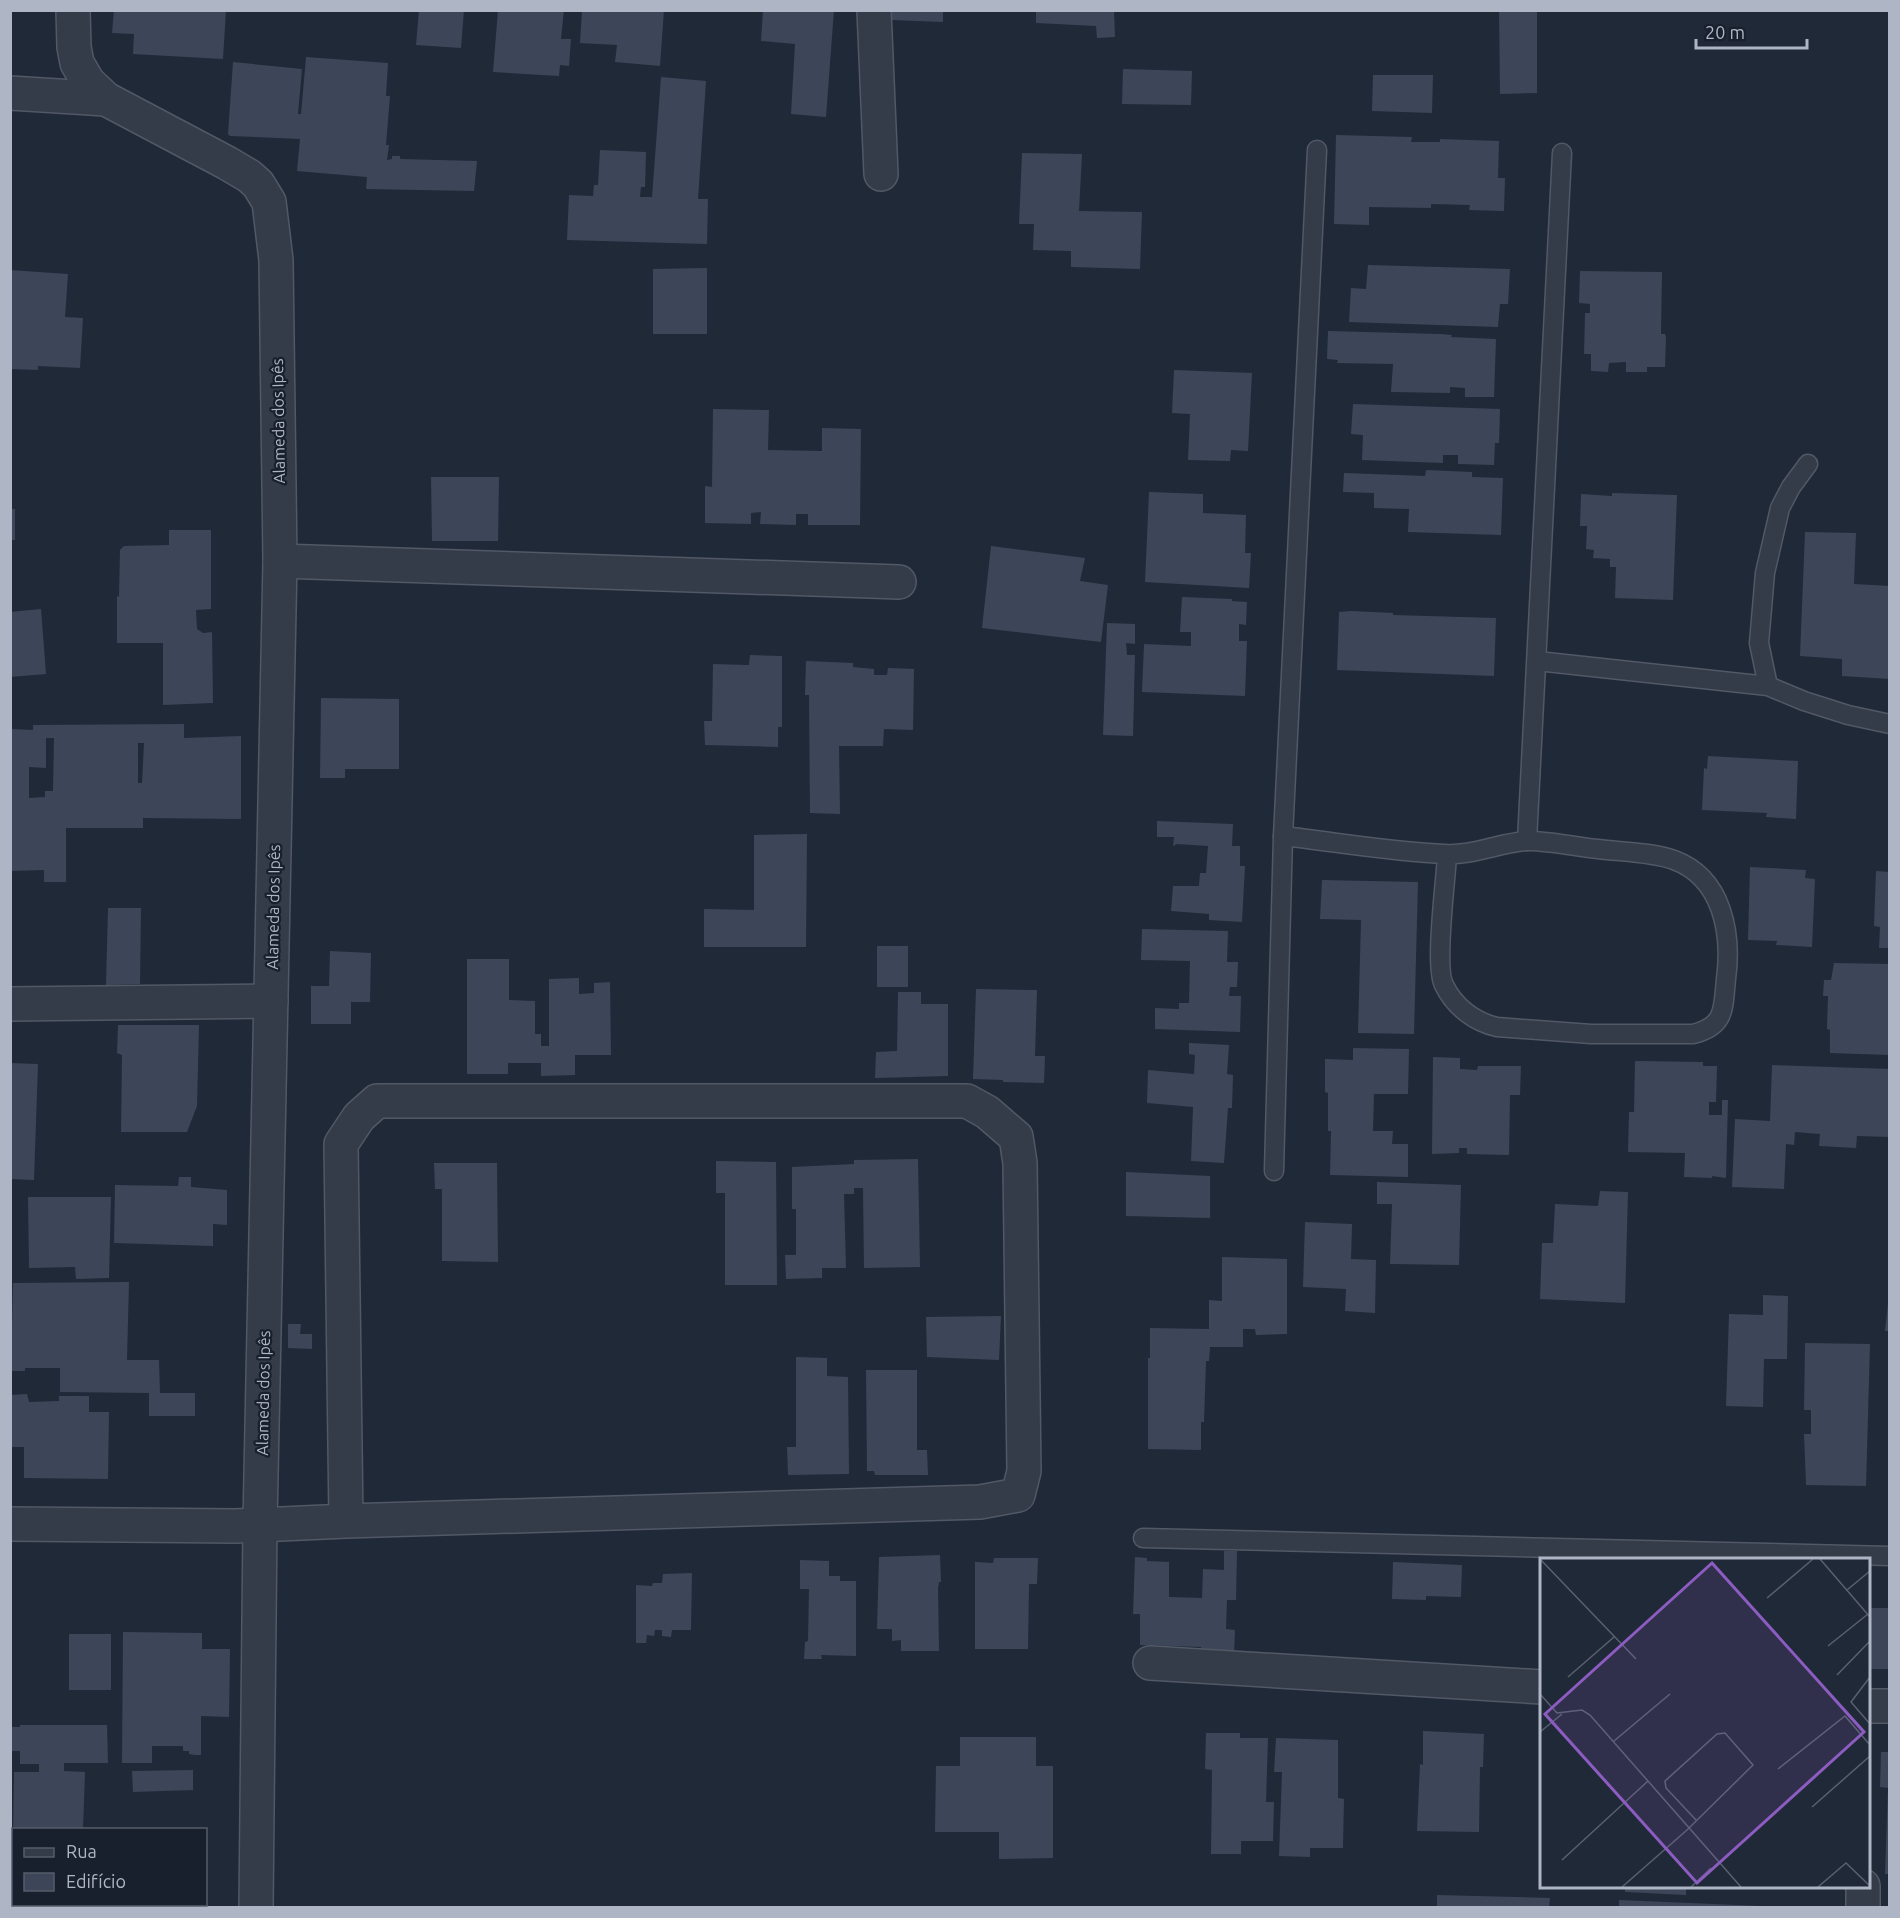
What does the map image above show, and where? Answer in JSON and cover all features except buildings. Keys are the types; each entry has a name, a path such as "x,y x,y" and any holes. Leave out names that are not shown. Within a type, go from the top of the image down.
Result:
{"street":[{"name":"Alameda dos Ipês","path":"73,10 77,63 88,82 106,99 249,176 258,184 269,202 276,260 280,561 260,1523 256,1908"},
{"path":"874,10 881,174"},
{"path":"10,93 106,99"},
{"path":"280,561 899,582"},
{"path":"10,1004 270,1001"},
{"path":"10,1524 236,1526 260,1523 346,1521 980,1502 1018,1495 1024,1471 1020,1163 1016,1137 987,1112 967,1101 377,1101 359,1117 341,1144 346,1521"},
{"path":"1150,1663 1540,1687"},
{"path":"1870,1706 1890,1706"},
{"path":"1863,1888 1863,1908"}],"lane":[{"path":"1274,1171 1283,836 1317,150"},
{"path":"1527,841 1563,153"},
{"path":"1768,686 1759,643 1765,573 1780,508 1791,487 1808,464"},
{"path":"1537,661 1768,686 1804,701 1848,715 1890,724"},
{"path":"1283,836 1448,855 1527,841 1675,860 1707,884 1715,895 1725,920 1729,962 1722,1014 1715,1025 1706,1031 1693,1034 1591,1034 1497,1027 1476,1020 1460,1007 1443,984 1439,964 1448,855"},
{"path":"1143,1538 1890,1556"}]}
